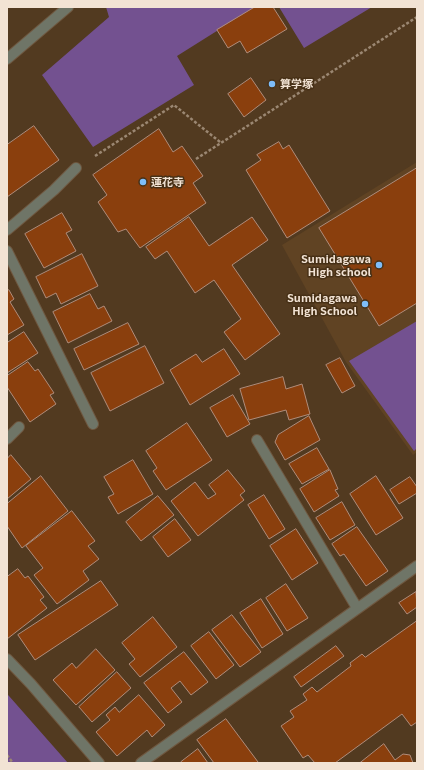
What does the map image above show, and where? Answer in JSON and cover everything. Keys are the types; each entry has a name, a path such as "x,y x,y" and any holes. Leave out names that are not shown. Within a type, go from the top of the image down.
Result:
{"street":[{"path":"7,59 68,7"},
{"path":"7,230 54,190 76,168"},
{"path":"7,251 93,424"},
{"path":"7,439 19,427"},
{"path":"257,440 357,608"},
{"path":"141,763 417,566"},
{"path":"7,659 31,684 99,763"}],"path":[{"path":"196,159 417,18"},
{"path":"76,168 174,105 221,142"},
{"path":"7,755 14,763"}],"shaded area":[{"path":"106,7 255,7 177,56 194,85 93,147 42,75 109,17"},
{"path":"279,7 372,7 304,48"},
{"name":"Sumidagawa High School","path":"417,162 417,452 413,455 346,362 282,245"},
{"path":"417,321 417,448 414,451 349,361"},
{"path":"7,694 9,696 68,763 7,763"}],"building":[{"path":"255,7 273,7 287,29 247,53 240,41 228,48 217,30"},
{"path":"251,78 266,100 244,117 228,94"},
{"path":"34,126 59,160 7,197 7,145"},
{"path":"159,129 173,152 182,146 203,176 193,183 206,203 140,248 126,229 118,232 98,202 107,195 93,175"},
{"path":"279,142 283,149 289,145 330,211 287,238 246,170 261,160 257,155"},
{"name":"Sumidagawa High school","path":"417,168 417,303 379,326 319,228"},
{"path":"62,213 72,230 66,233 76,251 44,268 25,234"},
{"path":"189,217 209,246 252,217 268,240 232,265 280,334 245,360 224,332 241,319 214,280 195,293 167,251 155,259 146,247"},
{"path":"82,254 98,286 61,304 56,293 46,298 36,277"},
{"path":"9,290 14,299 10,302 24,325 7,335 7,291"},
{"path":"90,294 98,309 104,306 112,321 68,343 53,312"},
{"path":"128,323 139,344 84,370 74,349"},
{"path":"24,332 38,353 7,373 7,343"},
{"path":"145,346 164,383 110,411 91,373"},
{"path":"224,349 240,374 190,405 170,370 196,354 202,362"},
{"path":"340,358 355,386 342,393 326,365"},
{"path":"28,362 35,371 38,369 54,393 50,395 56,404 30,422 7,387 7,376"},
{"path":"283,377 286,389 302,384 310,414 289,420 286,410 249,420 240,389"},
{"path":"233,395 250,424 227,437 210,408"},
{"path":"309,416 320,440 285,460 275,442 278,435"},
{"path":"187,423 212,460 166,490 153,471 157,468 146,451"},
{"path":"317,448 329,469 302,484 289,464"},
{"path":"11,455 31,479 7,499 7,459"},
{"path":"133,460 153,494 118,514 108,497 114,494 104,477"},
{"path":"228,470 245,491 240,495 244,500 198,536 171,501 195,482 208,499 216,494 209,485"},
{"path":"330,470 338,489 335,490 339,496 314,512 300,489"},
{"path":"41,476 68,511 22,548 7,526 7,504"},
{"path":"376,476 403,518 376,535 350,494"},
{"path":"410,477 417,487 417,493 399,504 390,490"},
{"path":"264,495 285,529 269,539 248,505"},
{"path":"158,496 174,515 141,541 126,522"},
{"path":"342,502 355,525 330,540 316,518"},
{"path":"72,511 95,541 88,546 99,559 83,571 89,580 57,604 34,575 43,568 26,546"},
{"path":"175,519 191,540 168,557 153,537"},
{"path":"357,527 388,571 366,586 344,554 340,556 332,544"},
{"path":"296,529 318,563 292,580 270,546"},
{"path":"18,569 25,578 28,576 44,597 40,600 47,608 7,639 7,577"},
{"path":"101,581 118,605 35,660 18,635"},
{"path":"286,584 308,618 287,631 266,598"},
{"path":"416,592 417,607 407,614 399,603"},
{"path":"261,599 283,634 262,648 240,613"},
{"path":"232,615 261,652 240,667 212,630"},
{"path":"153,617 177,647 140,677 129,664 135,659 122,643"},
{"path":"417,621 417,722 411,726 402,714 335,763 315,763 308,755 303,758 281,726 294,717 290,711 307,700 303,694 312,687 317,692 351,666 350,663 362,654 365,657"},
{"path":"209,632 234,665 216,679 191,646"},
{"path":"336,646 344,656 301,687 294,677"},
{"path":"96,649 115,670 76,705 53,680 72,663 76,668"},
{"path":"184,652 208,682 191,695 180,681 171,688 182,702 168,713 144,683"},
{"path":"117,672 131,688 92,722 79,707"},
{"path":"139,695 165,725 152,737 147,730 117,756 96,732 110,720 106,715 115,707 119,712"},
{"path":"226,719 258,762 257,763 214,763 197,740"},
{"path":"384,744 395,760 403,754 410,755 413,763 360,763"},
{"path":"198,749 208,763 181,763 181,762"}],"place":[{"name":"算学塚","path":"272,84"},
{"name":"蓮花寺","path":"143,182"},
{"name":"Sumidagawa High school","path":"379,265"},
{"name":"Sumidagawa High School","path":"365,304"}]}
